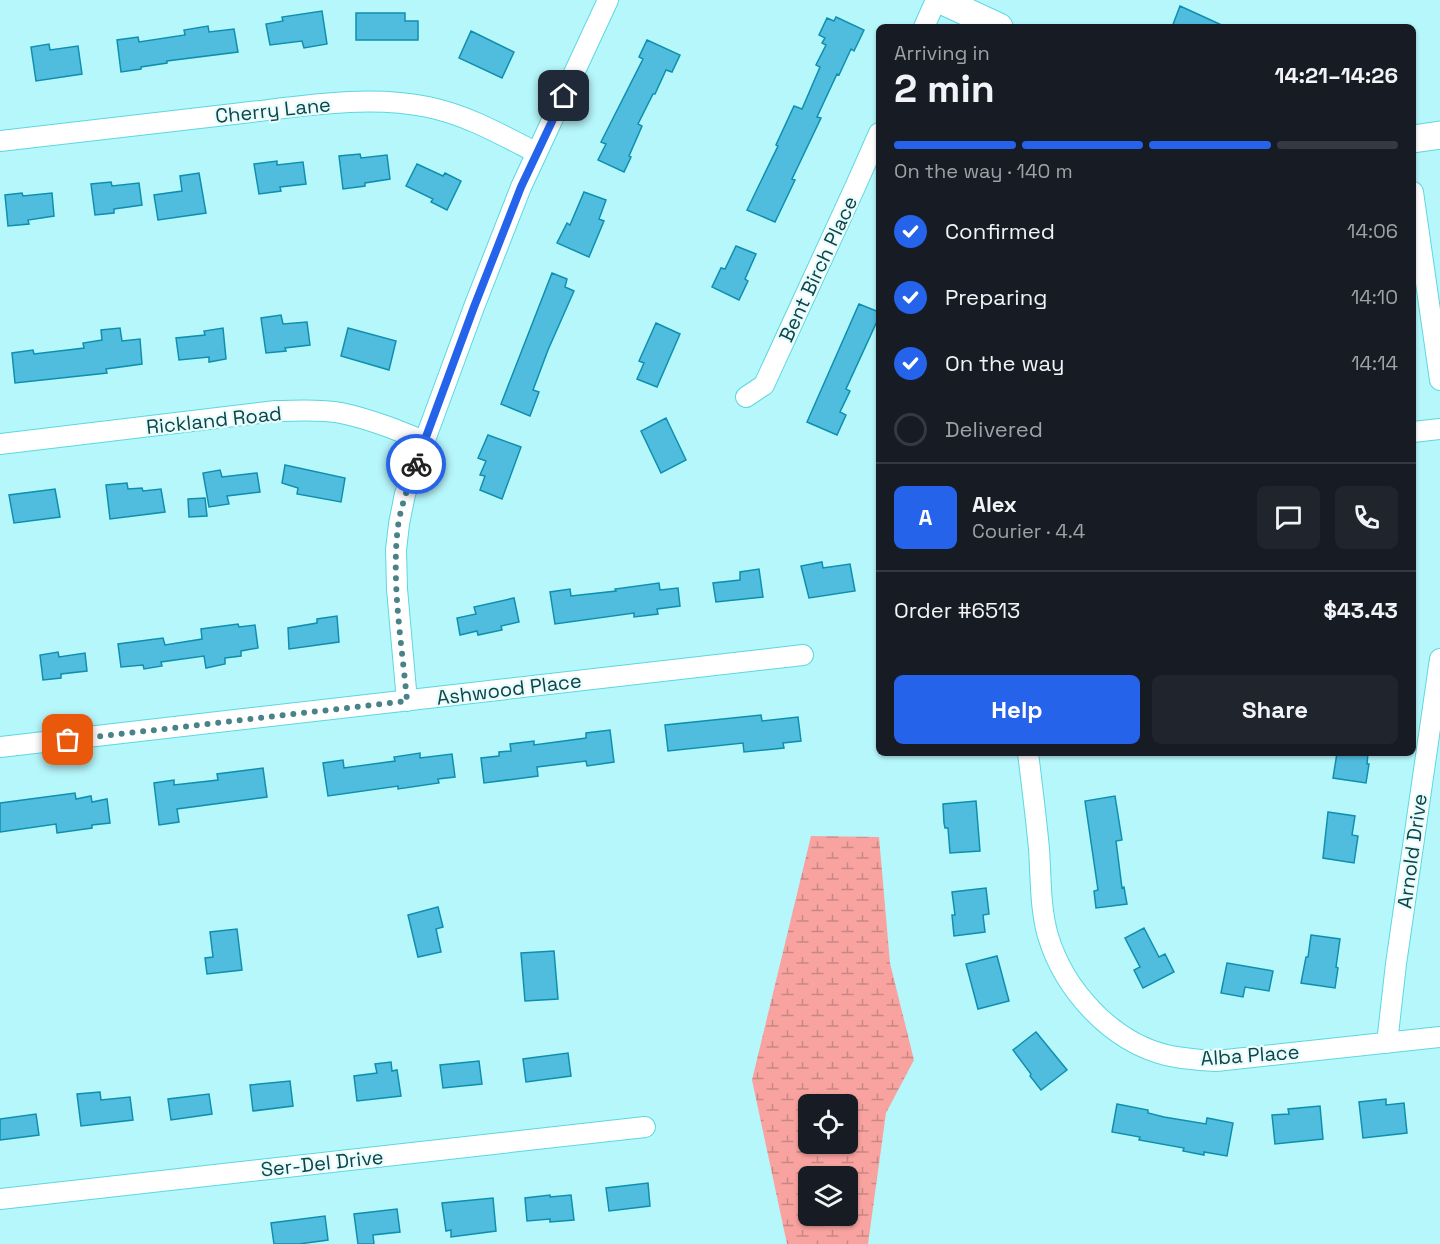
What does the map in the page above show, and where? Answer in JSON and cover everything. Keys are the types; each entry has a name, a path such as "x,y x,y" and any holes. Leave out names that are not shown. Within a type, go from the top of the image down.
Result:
{"street":[{"path":"407,701 397,589 396,550 405,494 521,187 608,0"},
{"path":"925,24 936,0"},
{"path":"941,0 993,24"},
{"name":"Cherry Lane","path":"0,141 305,106 382,101 429,107 454,115 490,129 537,153"},
{"path":"1416,139 1440,135"},
{"name":"Bent Birch Place","path":"746,397 764,385 876,140"},
{"path":"1416,213 1440,380"},
{"name":"Rickland Road","path":"0,444 276,411 314,410 340,413 377,423 424,441"},
{"path":"1416,432 1440,429"},
{"name":"Ashwood Place","path":"0,747 803,655"},
{"name":"Arnold Drive","path":"1387,1043 1396,964 1440,659"},
{"name":"Alba Place","path":"1028,756 1044,916 1048,936 1058,961 1073,987 1088,1006 1108,1025 1153,1051 1190,1060 1216,1061 1440,1037"},
{"name":"Ser-Del Drive","path":"0,1199 645,1127"}],"green space":[{"path":"811,836 879,837 890,963 914,1060 886,1113 868,1244 787,1244 752,1080"}],"building":[{"path":"1180,6 1219,24 1173,24"},
{"path":"322,11 327,44 304,48 302,41 270,45 266,24 283,21 282,17"},
{"path":"356,13 405,13 405,21 418,21 418,40 356,40"},
{"path":"836,17 864,30 854,51 851,49 839,75 837,74 817,117 821,118 792,179 795,180 775,222 747,210 778,146 776,145 794,106 802,109 820,67 816,65 826,45 822,43 825,38 819,35 827,18 834,21"},
{"path":"208,26 209,32 234,29 238,52 167,61 167,63 121,72 117,40 138,37 139,42 185,35 184,30"},
{"path":"471,31 514,52 502,78 459,58"},
{"path":"647,40 680,55 672,72 666,70 638,124 642,126 624,172 598,160 606,144 601,142 643,59 639,57"},
{"path":"49,44 50,50 78,46 82,74 36,81 31,47"},
{"path":"360,154 361,158 387,155 390,179 343,189 339,156"},
{"path":"277,161 277,165 303,162 306,184 280,187 281,191 259,194 254,164"},
{"path":"417,164 443,176 445,173 461,181 447,210 431,202 433,199 406,186"},
{"path":"199,173 206,213 158,220 154,195 182,191 180,176"},
{"path":"111,182 112,186 139,183 142,205 114,209 114,213 95,215 91,184"},
{"path":"584,192 606,200 599,219 604,221 589,257 557,243 567,223 570,225"},
{"path":"22,193 23,196 52,193 54,216 28,220 29,224 8,226 5,195"},
{"path":"736,246 756,254 745,279 748,281 739,300 712,287 721,268 725,269"},
{"path":"552,273 567,279 565,287 574,291 533,390 539,392 530,416 501,404"},
{"path":"859,304 876,311 876,324 846,389 850,391 840,412 846,415 837,435 807,422"},
{"path":"281,315 283,324 307,322 310,345 266,353 261,318"},
{"path":"656,323 680,334 657,387 637,379 644,363 639,361"},
{"path":"120,328 122,341 140,339 142,364 106,369 107,373 15,383 12,353 33,350 34,354 84,348 83,343 102,340 101,330"},
{"path":"223,328 226,359 209,362 209,357 179,360 176,338 205,335 204,331"},
{"path":"348,328 396,341 389,370 341,356"},
{"path":"666,418 686,460 661,473 641,431"},
{"path":"488,435 521,447 502,499 480,490 485,476 480,475 486,461 478,458"},
{"path":"285,465 345,478 341,502 297,494 298,488 282,483"},
{"path":"220,470 222,477 257,473 260,492 227,496 229,504 209,507 203,473"},
{"path":"127,483 128,489 142,488 143,491 161,489 165,512 110,519 106,485"},
{"path":"55,489 60,517 14,523 9,495"},
{"path":"205,498 207,516 189,517 188,499"},
{"path":"822,562 823,568 850,564 855,591 809,598 801,566"},
{"path":"759,569 763,597 716,602 713,583 740,580 740,572"},
{"path":"659,583 660,590 678,588 680,606 657,609 658,614 634,617 634,613 555,624 550,592 570,589 571,596"},
{"path":"514,598 519,622 501,626 502,630 478,635 477,631 460,635 457,618 476,614 474,607"},
{"path":"337,616 339,642 289,649 288,628 317,623 317,619"},
{"path":"238,624 239,627 255,625 258,648 241,651 241,656 225,658 225,664 206,668 204,656 161,662 162,666 144,669 143,665 121,667 118,644 163,638 165,645 202,639 201,629"},
{"path":"58,652 59,657 85,653 87,671 61,674 61,678 43,680 40,655"},
{"path":"761,715 762,721 798,717 801,741 783,743 784,748 744,752 743,743 668,751 665,725"},
{"path":"610,730 614,762 587,766 586,761 537,767 538,776 484,783 481,758 499,756 499,752 511,751 510,744 534,741 534,745 586,738 586,733"},
{"path":"420,753 420,758 452,754 455,777 438,779 439,783 328,796 323,763 343,760 344,768 395,761 394,757"},
{"path":"1337,756 1368,756 1366,783 1333,778"},
{"path":"263,768 267,797 177,809 179,822 159,825 154,783 174,780 174,785 218,780 217,774"},
{"path":"75,793 76,799 91,796 92,802 107,799 110,823 57,833 56,824 0,832 0,803"},
{"path":"1115,796 1122,840 1116,841 1122,888 1124,887 1127,904 1096,908 1094,891 1098,890 1085,801"},
{"path":"976,801 980,851 950,853 943,804"},
{"path":"1328,812 1355,816 1352,835 1358,836 1354,863 1323,858"},
{"path":"986,888 989,914 983,915 985,932 954,936 952,915 955,915 952,892"},
{"path":"438,907 443,927 436,929 441,952 418,957 408,915"},
{"path":"1144,928 1159,957 1165,954 1174,972 1143,988 1134,970 1140,967 1125,938"},
{"path":"237,929 242,970 207,974 205,958 213,957 210,932"},
{"path":"1311,935 1340,939 1335,988 1301,983"},
{"path":"554,951 558,999 525,1001 521,953"},
{"path":"997,956 1009,1001 978,1009 966,964"},
{"path":"1227,963 1273,971 1269,991 1245,987 1243,997 1221,993"},
{"path":"1036,1032 1067,1070 1041,1090 1013,1050"},
{"path":"568,1053 571,1076 526,1082 523,1059"},
{"path":"479,1061 482,1084 443,1088 440,1065"},
{"path":"391,1062 392,1071 397,1070 401,1096 357,1101 354,1076 377,1073 375,1064"},
{"path":"290,1081 293,1106 253,1111 250,1085"},
{"path":"100,1092 101,1100 130,1097 133,1120 81,1126 77,1094"},
{"path":"209,1094 212,1114 171,1120 168,1099"},
{"path":"1386,1099 1386,1105 1404,1103 1407,1133 1363,1138 1359,1102"},
{"path":"1117,1104 1148,1110 1148,1113 1164,1117 1206,1124 1207,1118 1233,1123 1227,1156 1183,1151 1184,1148 1139,1140 1140,1137 1112,1132"},
{"path":"1320,1106 1323,1139 1275,1144 1272,1115 1289,1114 1288,1109"},
{"path":"36,1114 39,1135 0,1140 0,1119"},
{"path":"648,1183 650,1206 609,1211 606,1188"},
{"path":"550,1195 550,1197 571,1195 574,1220 527,1221 525,1198"},
{"path":"493,1198 496,1231 451,1237 451,1230 446,1231 442,1203"},
{"path":"397,1209 400,1232 373,1235 374,1244 358,1244 354,1214"},
{"path":"325,1216 328,1240 299,1244 274,1244 271,1223"}],"way so far":[{"path":"68,740 407,701 397,589 396,550 405,494 416,464"}],"route":[{"path":"416,464 521,187 564,96"}]}
